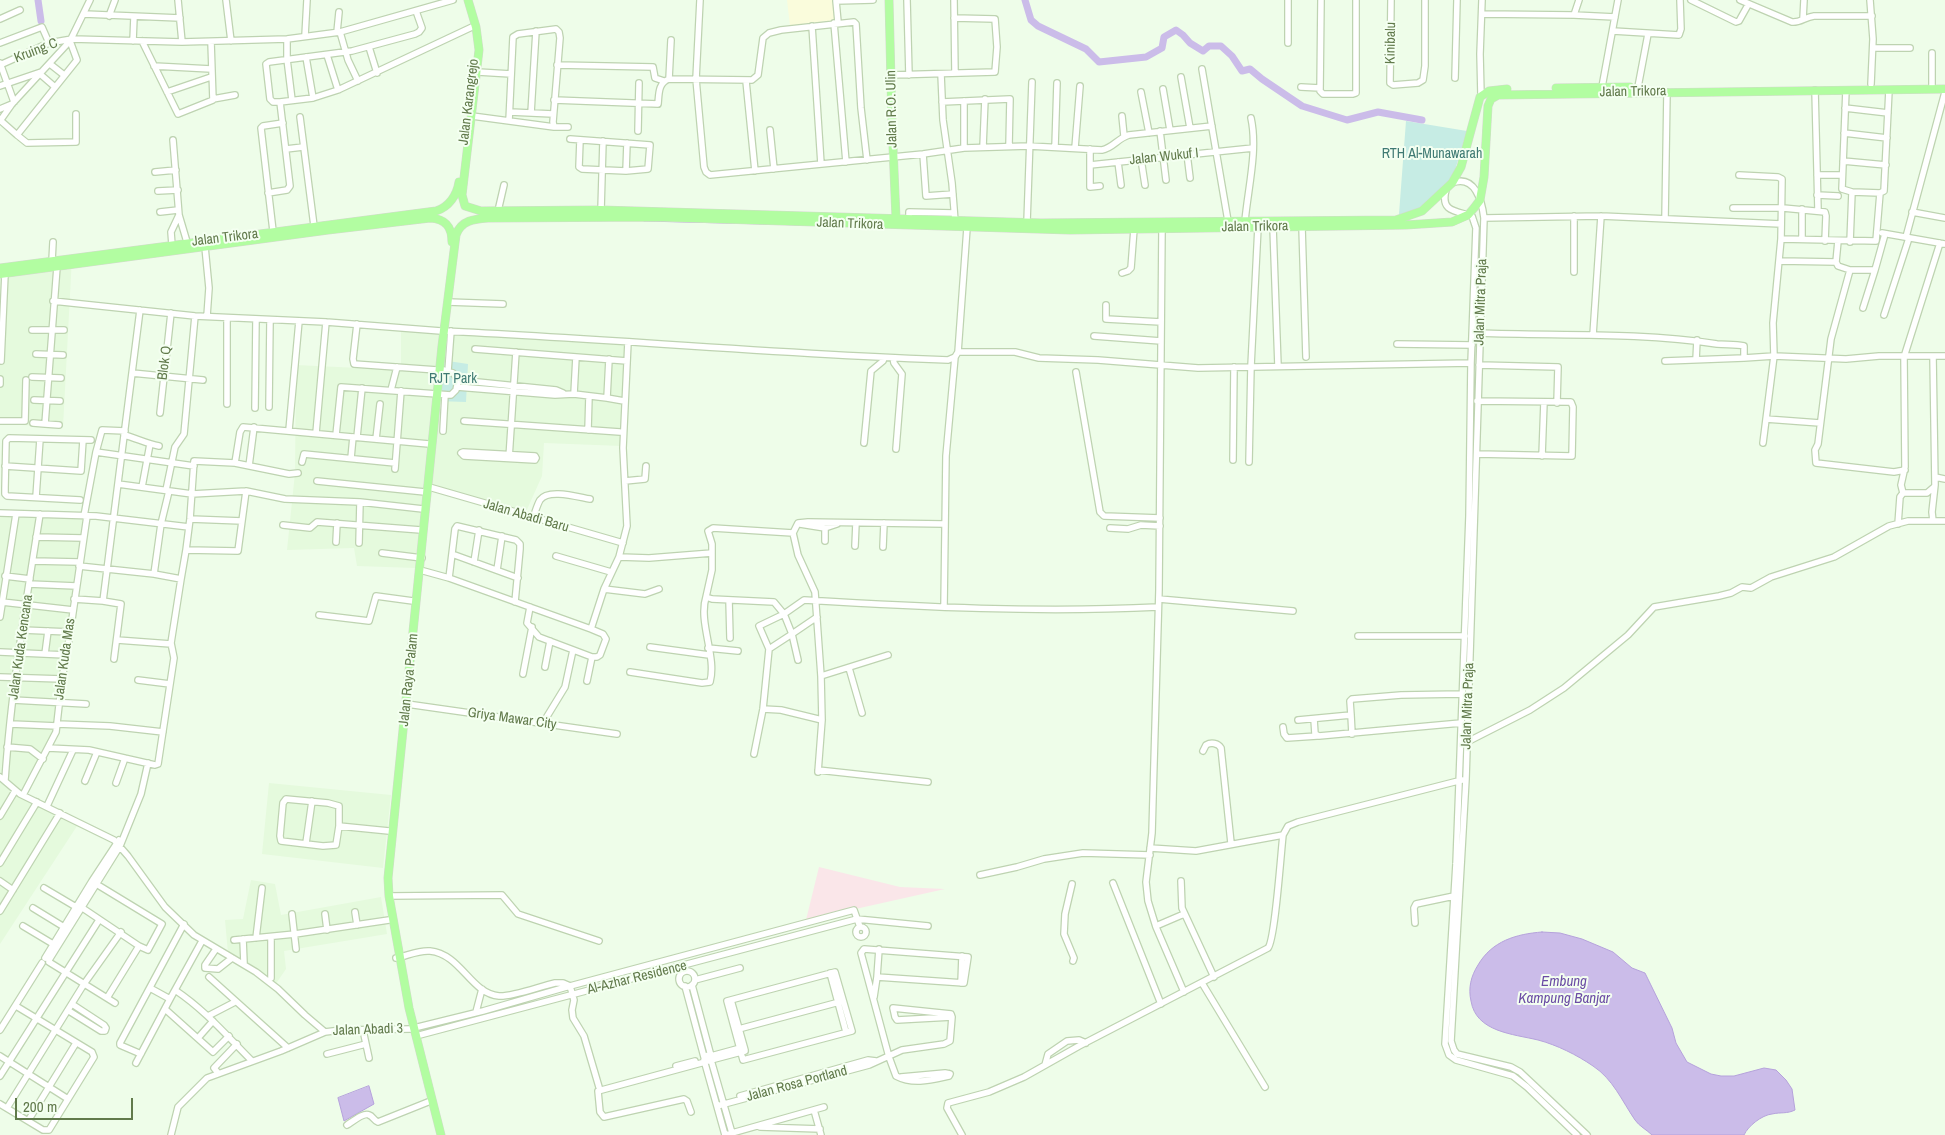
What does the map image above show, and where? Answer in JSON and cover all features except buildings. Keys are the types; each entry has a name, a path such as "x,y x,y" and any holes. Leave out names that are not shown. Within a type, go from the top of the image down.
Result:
{"main road":[{"name":"Jalan Karangrejo","path":"449,203 455,197 459,186 474,73 475,50 472,27 463,0"},
{"name":"Jalan Karangrejo","path":"465,206 462,195 478,72 479,42 468,0"},
{"name":"Jalan R.O. Ulin","path":"890,0 896,218"},
{"name":"Jalan Trikora","path":"465,206 481,211 601,210 1070,230 1162,228 1228,221 1406,225 1443,223 1459,220 1468,215 1480,200 1485,170 1488,106 1491,99 1498,95 1602,87 1871,84 1945,91"},
{"name":"Jalan Trikora","path":"464,223 480,218 544,217 909,219 955,217 972,225 1027,222 1273,227 1396,220 1413,216 1428,207 1449,186 1461,166 1478,100 1481,95 1495,90 1667,92 1889,90 1904,87 1945,85"},
{"path":"456,201 465,206 468,217 464,223 454,226 447,223 443,212 449,203 456,201"},
{"name":"Jalan Trikora","path":"164,249 187,242 440,210 449,203"},
{"name":"Jalan Trikora","path":"2,272 164,249 205,247 406,220 435,218 447,223"},
{"name":"Jalan Raya Palam","path":"398,958 389,896 389,866 407,704 427,490 442,370 452,242 451,230 447,223"},
{"name":"Jalan Raya Palam","path":"445,331 456,235 464,223"},
{"name":"Jalan Raya Palam","path":"439,395 429,444 427,490 421,530 420,570 413,601 385,886 389,920 422,1066 441,1135"},
{"name":"Jalan Raya Palam","path":"422,1066 428,1102 437,1135"}],"street":[{"path":"76,114 76,142 27,142 0,121 13,103 71,40 90,0"},
{"path":"109,16 115,0"},
{"path":"178,0 182,42"},
{"path":"226,0 231,41"},
{"path":"305,36 307,0"},
{"name":"Kruing C","path":"0,64 49,43 71,40 96,38 142,42 211,42 287,39 338,32 454,0"},
{"path":"700,0 696,79 706,172 713,175 923,154 964,148 1029,146 1105,150 1124,136 1212,126"},
{"path":"846,162 836,1 873,0"},
{"path":"907,0 909,75"},
{"path":"954,0 955,73"},
{"path":"1288,0 1288,43"},
{"path":"1321,0 1321,92 1323,94 1356,94 1356,0"},
{"name":"Kinibalu","path":"1391,0 1391,85 1423,80 1425,66 1425,0"},
{"path":"1455,78 1457,0"},
{"path":"1481,95 1482,0"},
{"path":"1574,15 1579,0"},
{"path":"1602,87 1618,0"},
{"path":"1612,31 1679,35 1681,29 1680,0"},
{"path":"1691,0 1736,22 1748,5"},
{"path":"1740,0 1792,22 1798,22 1814,16 1872,16"},
{"path":"1797,0 1804,2 1803,19"},
{"path":"1870,0 1873,48 1871,84"},
{"path":"0,19 20,10"},
{"path":"416,11 422,28 419,32 346,52 270,62 265,66 271,101 280,102 313,98 338,90 472,27"},
{"path":"339,12 338,32 358,81"},
{"path":"84,14 180,18"},
{"path":"1482,14 1615,17"},
{"path":"133,41 134,17"},
{"path":"891,75 995,72 997,47 994,19 954,18"},
{"path":"557,65 653,67 655,78 666,80 746,81 755,79 758,75 764,36 781,30 850,21 856,24 861,108 867,160"},
{"path":"812,26 822,164"},
{"path":"0,43 43,28 49,43"},
{"path":"509,121 513,37 516,34 554,29 559,31 553,114 554,127"},
{"path":"531,113 536,31"},
{"path":"1638,87 1648,34"},
{"path":"287,39 287,59 292,100"},
{"path":"17,135 78,60 71,40"},
{"path":"554,100 658,104 660,87 666,80 671,40"},
{"path":"142,42 178,114 213,99 234,95"},
{"path":"211,42 213,99"},
{"path":"369,47 377,73"},
{"path":"1873,48 1910,48"},
{"path":"1932,54 1932,85"},
{"path":"327,55 338,90"},
{"path":"306,57 313,98"},
{"path":"0,64 13,103"},
{"path":"50,64 64,75"},
{"path":"154,66 211,69"},
{"path":"1202,69 1228,221"},
{"path":"478,72 511,74"},
{"path":"0,86 41,73"},
{"path":"41,73 55,87"},
{"path":"941,74 942,102 955,217"},
{"path":"1181,76 1190,128"},
{"path":"168,92 211,77"},
{"path":"746,81 755,171"},
{"path":"1027,222 1032,82"},
{"path":"638,131 640,83"},
{"path":"1055,147 1057,83"},
{"path":"1075,148 1080,86"},
{"path":"1301,88 1320,88"},
{"path":"1163,89 1170,130"},
{"path":"1815,90 1818,210"},
{"path":"1846,90 1842,188 1852,192 1880,193 1884,192 1889,90"},
{"path":"1884,315 1908,237 1912,212 1945,91"},
{"path":"1141,92 1149,133"},
{"path":"1665,219 1667,92"},
{"path":"983,147 985,99"},
{"path":"942,102 1010,99 1009,146"},
{"path":"964,101 964,148"},
{"path":"268,193 290,188 280,102"},
{"path":"0,109 13,103"},
{"path":"1845,108 1888,113"},
{"path":"510,112 553,114"},
{"path":"472,116 554,127 568,127"},
{"path":"1122,116 1124,136"},
{"path":"300,117 314,226"},
{"path":"1245,221 1254,133 1251,118"},
{"path":"273,231 261,128 263,126 283,124"},
{"path":"770,130 774,169"},
{"path":"1160,132 1166,180"},
{"path":"1844,133 1887,138"},
{"path":"570,139 650,145 648,169 602,171 580,168 580,140"},
{"path":"173,140 178,190 178,213 187,242"},
{"path":"601,210 603,141"},
{"path":"626,171 627,143"},
{"path":"286,149 303,147"},
{"name":"Jalan Wukuf I","path":"1090,165 1253,148"},
{"path":"1090,150 1090,187 1100,186"},
{"path":"923,154 926,196 953,194"},
{"path":"1187,154 1190,178"},
{"path":"1141,159 1146,185"},
{"path":"1843,161 1886,165"},
{"path":"1118,162 1121,185"},
{"path":"154,172 176,170"},
{"path":"1739,175 1781,178 1783,208 1782,239 1774,323 1774,356 1763,443"},
{"path":"1817,175 1841,175"},
{"path":"1468,215 1454,212 1447,206 1444,200 1449,186 1462,182 1471,184 1480,200"},
{"path":"498,211 504,185"},
{"path":"158,192 178,190"},
{"path":"1850,242 1852,192"},
{"path":"1782,239 1874,242 1877,239 1880,193"},
{"path":"1818,195 1838,196"},
{"name":"Jalan Mitra Praja","path":"1480,200 1484,218 1467,742 1454,896 1445,1044 1448,1054 1456,1060 1513,1076 1577,1135"},
{"path":"1733,208 1818,210 1826,214 1825,240"},
{"path":"1802,209 1802,239"},
{"path":"160,212 178,213"},
{"path":"1912,212 1945,218"},
{"path":"172,245 171,232 178,213"},
{"name":"Jalan Mitra Praja","path":"1468,215 1472,216 1476,228 1471,363 1471,466 1461,723 1463,780 1452,1046 1457,1054 1462,1056 1511,1067 1520,1072 1587,1135"},
{"path":"1574,216 1574,272"},
{"path":"1592,335 1600,216"},
{"path":"1484,218 1600,216 1781,224"},
{"path":"944,607 946,456 972,225"},
{"path":"1302,226 1306,357"},
{"path":"1249,462 1251,366 1258,227"},
{"path":"1273,227 1278,366"},
{"path":"1162,228 1159,599 1153,798 1147,890 1156,926 1184,992"},
{"path":"1122,273 1131,268 1134,229"},
{"path":"1877,233 1942,243 1904,357 1905,470 1901,485 1903,493 1900,497 1898,524"},
{"path":"1863,308 1885,234"},
{"path":"1838,241 1836,262 1838,266 1850,270 1875,270"},
{"path":"45,424 52,330 53,242"},
{"path":"205,247 209,288 207,316"},
{"path":"1780,261 1836,262"},
{"path":"1850,270 1835,320 1815,450 1817,464 1894,472 1905,470"},
{"path":"1,361 2,272"},
{"path":"53,301 194,316 326,322 884,358 948,360 956,355 1014,352 1039,358 1098,360 1198,368 1471,363"},
{"path":"448,302 503,304"},
{"path":"1106,305 1103,319 1162,322"},
{"path":"103,601 140,310"},
{"name":"Blok Q","path":"160,412 171,314"},
{"path":"154,574 175,447 184,434 194,316"},
{"path":"227,318 228,404"},
{"path":"255,408 256,319"},
{"path":"269,407 270,320"},
{"path":"289,430 299,321"},
{"path":"316,433 326,322"},
{"path":"336,435 340,388 342,386 439,395 454,393 458,384 453,373 442,370 354,364 357,324"},
{"path":"32,330 64,330"},
{"path":"1479,333 1592,335 1697,340 1744,346 1744,358"},
{"path":"1094,336 1161,341"},
{"path":"1696,360 1697,340"},
{"path":"591,629 604,589 619,557 627,526 622,448 628,342"},
{"path":"1398,344 1472,344"},
{"path":"475,349 627,360"},
{"path":"509,456 516,352"},
{"path":"36,354 63,354"},
{"path":"1664,361 1774,356 1846,359 1945,356"},
{"path":"1933,521 1935,485 1934,356"},
{"path":"574,394 576,357"},
{"path":"864,443 871,371 884,358"},
{"path":"893,358 894,363 902,374 896,449"},
{"path":"607,398 609,359"},
{"path":"1479,366 1558,367 1557,402"},
{"path":"391,390 397,367"},
{"path":"1233,460 1234,367"},
{"path":"1076,372 1100,512 1104,516 1160,518"},
{"path":"132,373 204,380"},
{"path":"0,421 25,421 29,379 62,378"},
{"path":"0,379 0,384"},
{"path":"458,384 556,390 563,393 624,401"},
{"path":"351,458 362,388"},
{"path":"302,462 304,454 351,458 395,466 401,391"},
{"path":"439,395 443,431"},
{"path":"588,430 589,396"},
{"path":"34,400 60,401"},
{"path":"1477,401 1569,402 1572,404 1572,456 1477,454"},
{"path":"1542,456 1544,402"},
{"path":"376,439 380,404"},
{"path":"1766,419 1820,423"},
{"path":"464,421 620,432"},
{"path":"32,423 59,425"},
{"path":"249,466 254,427"},
{"path":"235,463 241,428 254,427 429,444"},
{"name":"Jalan Kuda Mas","path":"24,796 43,759 57,725 85,516 96,452 102,430 124,433"},
{"path":"124,433 159,446"},
{"path":"80,500 7,496 5,494 5,466 7,439 91,440"},
{"path":"36,497 40,439"},
{"path":"5,466 81,471 83,440"},
{"path":"142,487 150,444"},
{"path":"96,452 194,466"},
{"path":"463,452 509,456 464,456 461,454 463,452"},
{"path":"48,748 97,752 148,764 155,765 159,763 174,658 171,644 189,527 194,461 235,463 289,474 298,473"},
{"path":"625,481 645,479 646,466"},
{"path":"1935,477 1945,479"},
{"name":"Jalan Abadi Baru","path":"317,481 427,490 623,543"},
{"path":"118,484 192,494 246,491 285,499 360,502 423,508"},
{"path":"1903,493 1927,494 1935,485"},
{"path":"186,550 238,551 246,491"},
{"path":"533,518 541,500 545,496 556,494 590,499"},
{"path":"359,543 360,502"},
{"path":"0,513 113,518 189,527"},
{"path":"0,617 2,590 16,514"},
{"name":"Jalan Kuda Kencana","path":"2,778 40,514"},
{"path":"190,519 242,521"},
{"path":"1467,742 1530,710 1558,692 1628,635 1654,607 1719,596 1742,587 1752,588 1777,575 1834,557 1885,527 1908,521 1945,521"},
{"path":"283,525 310,528 315,522 421,530"},
{"path":"336,542 337,523"},
{"path":"798,523 944,524"},
{"path":"798,523 825,528 839,523"},
{"path":"798,523 793,533 798,555 814,589 817,617 822,720 818,771 928,782"},
{"path":"855,546 856,523"},
{"path":"883,547 884,523"},
{"path":"1110,528 1128,529 1138,525 1160,526"},
{"path":"448,578 456,527 463,526 516,540 520,544 515,602"},
{"path":"630,672 702,683 709,682 711,674 704,609 712,570 711,541 708,533 710,528 793,533"},
{"path":"825,528 825,541"},
{"path":"474,562 479,530"},
{"path":"497,570 502,536"},
{"path":"36,537 83,538"},
{"path":"382,553 420,558"},
{"path":"619,557 649,558 712,553"},
{"path":"452,554 518,578"},
{"path":"556,556 611,572"},
{"path":"33,561 79,564 181,579"},
{"path":"420,570 448,578 530,607 591,629 602,634 606,639 600,655 597,657 592,656 538,636 526,622 530,607"},
{"path":"5,576 76,586"},
{"path":"604,589 645,594 659,589"},
{"path":"319,615 369,621 376,596 413,601"},
{"path":"706,597 712,599 774,602 784,614 792,634 798,660"},
{"path":"74,599 121,604 114,659"},
{"path":"1159,599 1294,611"},
{"path":"729,600 730,638"},
{"path":"754,754 763,709 769,649 758,626 784,614 804,600 1051,610 1158,607"},
{"path":"2,602 73,610"},
{"path":"769,649 817,617"},
{"path":"523,674 532,628"},
{"path":"22,630 70,632"},
{"path":"45,654 48,631"},
{"path":"1358,636 1465,636"},
{"path":"117,640 171,644"},
{"path":"545,666 550,641"},
{"path":"650,647 738,651"},
{"path":"543,722 565,687 573,650"},
{"path":"0,652 66,655"},
{"path":"821,676 888,655"},
{"path":"587,681 592,656"},
{"path":"848,668 862,713"},
{"path":"0,677 62,679"},
{"path":"138,680 170,684"},
{"path":"1352,734 1350,701 1352,699 1371,699 1401,695 1462,694"},
{"path":"13,700 86,704"},
{"name":"Griya Mawar City","path":"407,704 617,734"},
{"path":"763,709 781,710 822,720"},
{"path":"1298,720 1351,715"},
{"path":"1314,718 1317,736"},
{"path":"1283,727 1287,738 1352,734 1461,723"},
{"path":"11,724 110,726 163,732"},
{"path":"1203,751 1206,745 1210,744 1217,744 1222,748 1231,843"},
{"path":"7,747 28,749 43,759"},
{"path":"47,806 73,750"},
{"path":"85,781 97,752"},
{"path":"116,783 125,758"},
{"path":"0,1030 46,961 123,837 141,794 148,764"},
{"path":"2,778 15,791 118,844 166,907 202,941 256,972 271,983 325,1032 208,1078 178,1107 171,1135"},
{"path":"962,1135 947,1108 948,1103 997,1089 1266,950 1271,944 1283,835 1288,826 1463,780"},
{"path":"0,816 15,791"},
{"path":"286,799 339,806 339,826 335,846 280,840 283,803 286,799"},
{"path":"306,844 312,801"},
{"path":"0,863 37,802"},
{"path":"0,911 60,813"},
{"path":"339,826 389,831"},
{"path":"980,875 1044,859 1078,854 1196,851 1231,843 1283,835"},
{"path":"0,881 13,890"},
{"path":"1181,881 1181,903 1184,914 1214,977"},
{"path":"44,888 121,932 139,946 148,950 162,924 94,882"},
{"path":"1113,883 1161,1004"},
{"path":"1072,884 1065,914 1064,934 1074,958 1073,961"},
{"path":"256,938 262,888"},
{"path":"389,896 502,895 518,914 598,941"},
{"path":"1415,923 1414,908 1416,904 1454,896"},
{"path":"46,961 53,944 62,935 64,926 78,907"},
{"path":"33,908 64,926"},
{"name":"Al-Azhar Residence","path":"854,910 857,919 677,968 414,1031 570,986 854,910"},
{"path":"355,912 357,925"},
{"path":"292,914 296,949"},
{"path":"324,914 327,930"},
{"path":"1156,926 1184,914"},
{"path":"896,1077 861,956 861,951 864,949 862,936 856,933 860,927 857,919 928,926"},
{"path":"0,1076 100,920"},
{"path":"234,940 327,930 389,920"},
{"path":"141,1054 120,1044 184,924"},
{"path":"23,926 53,944"},
{"path":"7,1108 57,1031 84,984 121,932"},
{"path":"270,937 271,978"},
{"path":"243,939 244,963"},
{"path":"136,1063 202,941"},
{"path":"107,998 139,946"},
{"path":"216,949 205,968 218,969 232,958"},
{"path":"864,949 968,958 964,983 878,977"},
{"path":"873,1002 878,977 879,949"},
{"path":"398,958 423,951 443,954 455,962 482,989 500,996 559,982 570,986 573,994 573,1018 584,1036 598,1087"},
{"path":"686,955 691,973 692,998 728,1134 824,1108"},
{"path":"674,959 681,984 690,984 740,968"},
{"path":"46,961 114,1003"},
{"path":"680,976 685,972 691,973"},
{"path":"830,973 841,1002 852,1031 743,1060 737,1030 727,1001 830,973"},
{"path":"209,977 288,1048"},
{"path":"1202,983 1265,1086"},
{"path":"578,984 580,992"},
{"path":"150,988 170,999"},
{"path":"476,1012 482,989"},
{"path":"175,990 211,1019 254,1061"},
{"path":"198,1038 211,1019 236,1002"},
{"path":"737,1030 841,1002"},
{"path":"68,1010 94,1023 82,1010 72,1004"},
{"path":"0,1104 42,1132 49,1130 94,1057 92,1052 16,1006"},
{"path":"909,1008 950,1013 952,1017 897,1020 893,1009 909,1008"},
{"path":"165,1009 213,1052 229,1036"},
{"path":"78,1016 82,1010"},
{"name":"Jalan Rosa Portland","path":"720,1103 869,1065 911,1048 949,1043 952,1017"},
{"path":"363,1030 369,1058"},
{"name":"Jalan Abadi 3","path":"325,1032 363,1030 414,1031"},
{"path":"1045,1065 1046,1056 1068,1041 1079,1040 1086,1043"},
{"path":"28,1121 76,1042"},
{"path":"328,1054 366,1044"},
{"path":"218,1073 214,1068 239,1046"},
{"path":"691,1112 687,1101 684,1099 604,1117 600,1112 601,1102 598,1091 742,1050"},
{"path":"0,1056 68,1099"},
{"path":"676,1066 707,1059"},
{"path":"950,1074 949,1076 920,1082 896,1077 950,1074"},
{"path":"347,1125 366,1114 378,1122 428,1102"},
{"path":"753,1127 821,1132 814,1110"}],"shaded area":[{"path":"787,0 833,0 836,20 790,26"},
{"path":"72,257 63,427 0,424 0,269"},
{"path":"401,327 627,341 622,446 544,443 542,476 525,514 424,487 415,568 357,566 354,548 287,550 295,473 296,365 401,370"},
{"path":"0,513 83,518 55,726 22,795 79,823 0,944 0,781 2,779 0,778"},
{"path":"269,783 391,795 383,868 262,854"},
{"path":"819,867 900,887 945,889 806,920"},
{"path":"251,880 275,884 281,915 381,897 387,934 284,951 286,969 275,985 228,953 225,920 243,919"}],"green space":[{"name":"RTH Al-Munawarah","path":"1406,121 1467,131 1452,180 1426,206 1408,214 1399,214"},
{"name":"RJT Park","path":"441,360 468,364 466,402 437,401"}],"water":[{"name":"Embung Kampung Banjar","path":"1542,932 1560,933 1582,939 1613,952 1632,968 1645,973 1672,1028 1676,1043 1687,1062 1711,1074 1721,1076 1734,1076 1764,1068 1776,1070 1792,1089 1795,1110 1764,1116 1752,1125 1744,1135 1652,1135 1637,1122 1612,1084 1593,1066 1574,1054 1552,1045 1497,1030 1488,1025 1474,1011 1471,1001 1470,987 1476,969 1490,950 1505,940"},
{"path":"369,1086 374,1104 344,1121 338,1098"}],"waterway":[{"path":"38,0 41,21"},
{"path":"1025,0 1031,20 1038,26 1086,49 1099,62 1146,57 1162,48 1164,37 1176,30 1190,43 1203,51 1209,46 1221,46 1232,56 1242,71 1250,69 1302,106 1347,120 1378,112 1422,120"},
{"path":"644,221 805,225"}]}
